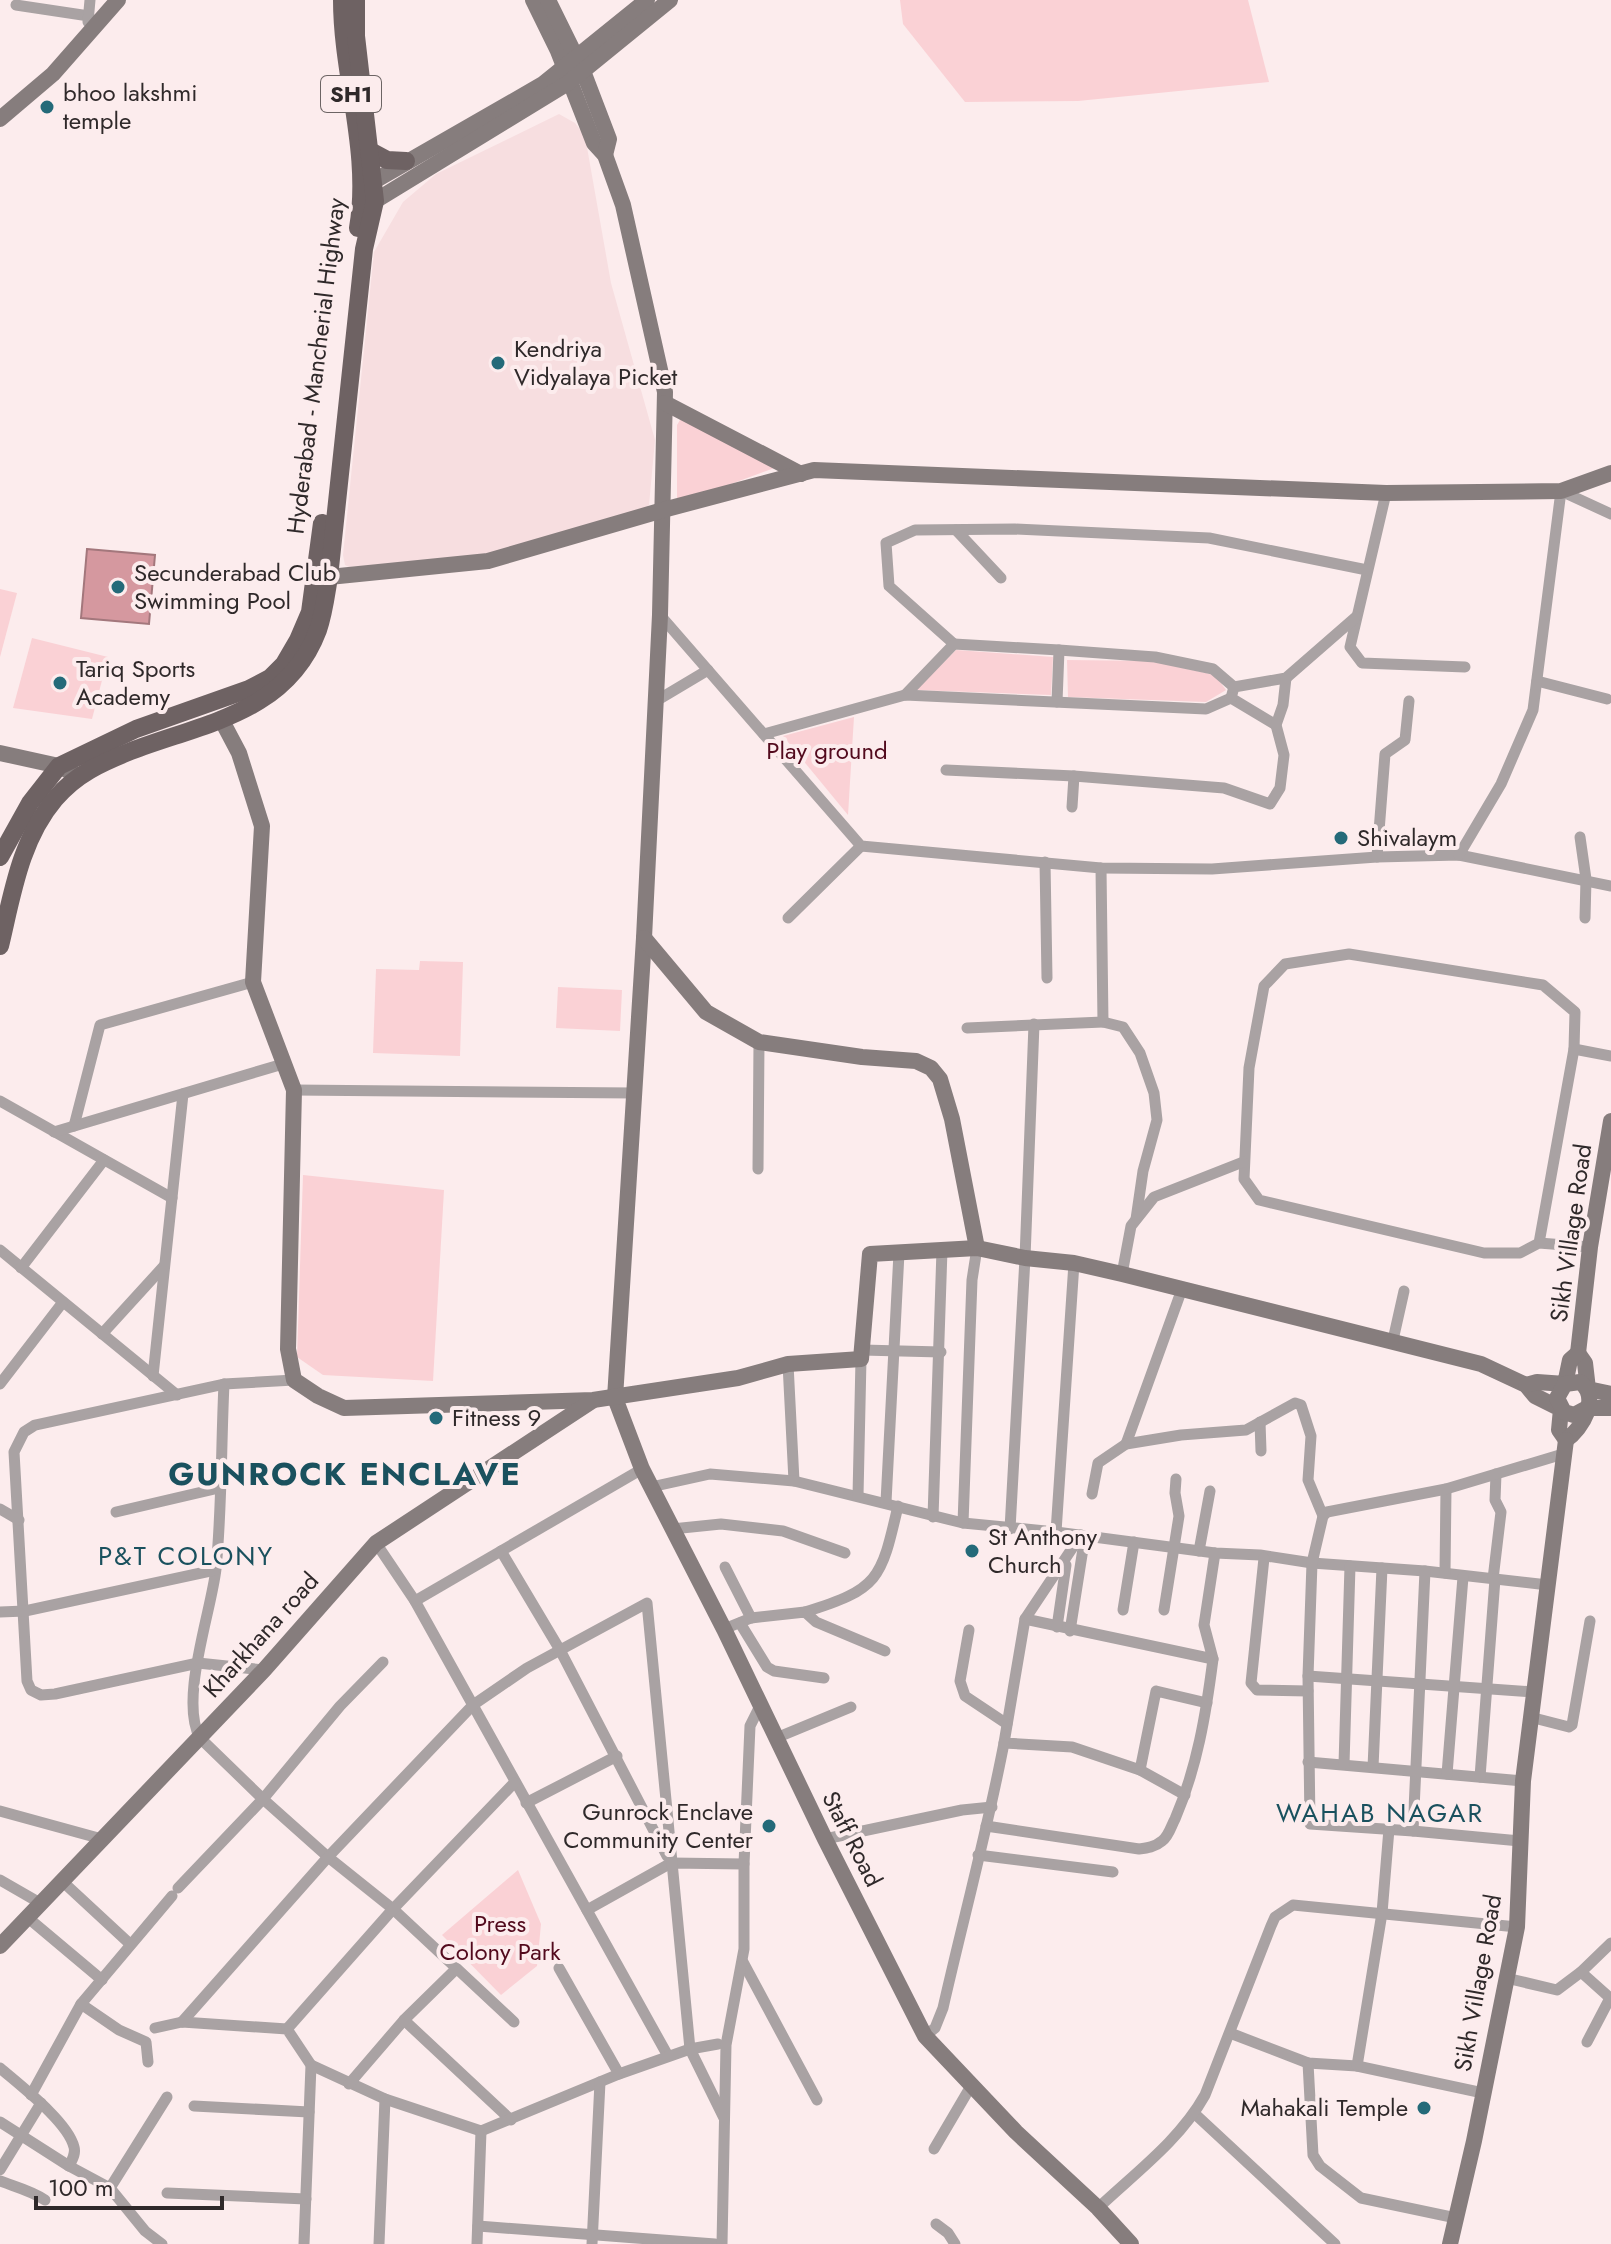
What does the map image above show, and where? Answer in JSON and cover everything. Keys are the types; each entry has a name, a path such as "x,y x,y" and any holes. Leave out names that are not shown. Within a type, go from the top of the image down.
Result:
{"main road":[{"name":"SH1","path":"342,0 342,29 368,194"},
{"name":"SH1","path":"356,0 356,36 372,152 368,194"},
{"path":"372,152 387,160 406,161"},
{"name":"Hyderabad - Mancherial Highway","path":"0,946 20,861 53,800 78,776 126,753 221,719 261,701 285,683 299,666 319,627 329,577 368,194"},
{"name":"Hyderabad - Mancherial Highway","path":"3,846 30,803 59,766 136,729 249,689 270,678 284,664 298,640 310,612 368,194"}],"street":[{"path":"87,35 90,0"},
{"path":"2,116 53,74 118,0"},
{"path":"533,0 573,69"},
{"path":"548,0 573,69 594,143 605,155 623,205 665,392 656,701 615,1398"},
{"path":"368,194 406,161 573,69 647,0"},
{"path":"368,194 573,69 670,0"},
{"path":"16,5 89,16"},
{"path":"665,403 801,474"},
{"path":"329,577 488,561 814,470 1386,493 1561,491 1611,473"},
{"path":"1561,491 1611,514"},
{"path":"1459,855 1501,784 1533,710 1561,491"},
{"path":"1386,493 1350,647 1362,663 1465,667"},
{"path":"1276,725 1233,693 1213,669 1155,657 954,644 889,586 886,543 915,530 1015,529 1209,538 1367,570"},
{"path":"956,530 1001,578"},
{"path":"660,615 861,846 1101,868 1212,869 1377,857 1459,855 1611,886"},
{"path":"764,734 905,695 1206,709 1233,693 1286,678 1356,617"},
{"path":"905,695 954,644"},
{"path":"1057,702 1059,650"},
{"path":"656,701 708,670"},
{"path":"946,770 1224,788 1270,804 1280,788 1284,755 1276,725 1283,705 1286,678"},
{"path":"1537,681 1607,699"},
{"path":"1377,857 1385,754 1405,740 1409,701"},
{"path":"221,719 239,753 262,826 253,982 294,1090 287,1316 288,1349 294,1380"},
{"path":"0,753 59,766 78,776"},
{"path":"1072,807 1074,776"},
{"path":"1580,837 1586,879 1585,918"},
{"path":"788,918 861,846"},
{"path":"1045,862 1047,978"},
{"path":"1101,868 1103,1022"},
{"path":"644,938 706,1012 759,1042 862,1057 916,1061 931,1068 940,1079 952,1119 977,1248 972,1280 963,1523"},
{"path":"1539,1243 1574,1049 1575,1012 1543,985 1349,954 1285,964 1264,986 1249,1068 1244,1179 1259,1200 1484,1253 1520,1253 1539,1243 1590,1247"},
{"path":"74,1126 100,1025 253,982"},
{"path":"967,1028 1103,1022 1123,1027 1140,1053 1154,1093 1157,1120 1143,1171 1136,1219"},
{"path":"1010,1529 1034,1024"},
{"path":"758,1169 759,1042"},
{"path":"1574,1049 1611,1056"},
{"path":"54,1132 283,1064"},
{"path":"294,1090 634,1093"},
{"path":"153,1376 183,1094"},
{"path":"0,1101 172,1198"},
{"name":"Sikh Village Road","path":"1578,1353 1590,1247 1611,1121"},
{"path":"21,1268 104,1160"},
{"path":"1122,1274 1131,1226 1154,1197 1243,1162"},
{"path":"858,1496 862,1355 870,1254 977,1248 1025,1258 1074,1263 1481,1364 1526,1385 1535,1396 1574,1415 1587,1408 1611,1408"},
{"path":"0,1250 177,1395"},
{"path":"933,1517 941,1352 942,1250"},
{"path":"738,1623 805,1612 843,1600 863,1590 878,1572 889,1546 892,1504 899,1253"},
{"path":"1056,1532 1074,1263"},
{"path":"102,1334 165,1266"},
{"path":"1126,1444 1182,1289"},
{"path":"1393,1340 1404,1291"},
{"path":"0,1384 63,1302"},
{"path":"264,1670 198,1663 55,1694 41,1695 31,1690 27,1681 14,1452 24,1432 35,1425 224,1384 294,1380 344,1408 593,1400 738,1378 788,1364 894,1352 941,1352"},
{"path":"1520,1841 1310,1824 1308,1676 1312,1563 1323,1516 1327,1512 1446,1489 1496,1474 1564,1447 1575,1434 1591,1399 1585,1363 1578,1353 1570,1360 1565,1384 1557,1393 1561,1409 1559,1430 1564,1447"},
{"path":"788,1364 794,1481"},
{"path":"1526,1385 1580,1382 1588,1389 1611,1394"},
{"path":"224,1384 215,1570 191,1715 200,1738 263,1799 393,1909 514,2022"},
{"name":"Staff Road","path":"615,1398 642,1469 672,1529 738,1623 760,1706 925,2036 971,2086 1098,2208 1126,2243"},
{"name":"Kharkhana road","path":"0,1946 264,1670 376,1543 593,1400"},
{"path":"1092,1494 1098,1463 1126,1444 1181,1435 1246,1430 1295,1403 1301,1405 1311,1436 1308,1480 1323,1516"},
{"path":"1260,1422 1261,1451"},
{"name":"Sikh Village Road","path":"1450,2244 1517,1927 1523,1781 1564,1447"},
{"path":"415,1601 642,1469"},
{"path":"651,1487 710,1474 794,1481 963,1523 1215,1553 1548,1585"},
{"path":"1480,1777 1501,1512 1495,1500 1496,1474"},
{"path":"1164,1610 1179,1516 1176,1479"},
{"path":"116,1512 219,1488"},
{"path":"1445,1573 1446,1489"},
{"path":"1199,1551 1210,1491"},
{"path":"0,1509 19,1520"},
{"path":"672,1529 721,1524 783,1531 845,1553"},
{"path":"925,2036 935,2028 943,2008 992,1807 1025,1619 1083,1536"},
{"path":"1070,1631 1083,1536"},
{"path":"1123,1610 1134,1542"},
{"path":"376,1543 415,1601 668,2056"},
{"path":"501,1551 560,1650 671,1863"},
{"path":"986,1826 1139,1849 1162,1842 1185,1795 1207,1703 1213,1659 1204,1625 1215,1553"},
{"path":"1264,1558 1251,1683 1257,1690 1308,1691"},
{"path":"1057,1627 1066,1560"},
{"path":"1344,1764 1350,1566"},
{"path":"725,1567 738,1623 767,1667 774,1671 824,1678"},
{"path":"1373,1767 1382,1568"},
{"path":"0,1612 25,1611 215,1570"},
{"path":"1413,1831 1425,1571"},
{"path":"1447,1774 1463,1577"},
{"path":"182,2022 328,1857 473,1705 527,1668 647,1603 690,2049 726,2122"},
{"path":"805,1612 816,1622 885,1651"},
{"path":"1025,1619 1213,1659"},
{"path":"1530,1717 1569,1727 1572,1725 1590,1621"},
{"path":"969,1630 961,1689 965,1696 1007,1724"},
{"path":"31,2095 81,2004 175,1892 263,1799 340,1706 383,1662"},
{"path":"1308,1676 1534,1692"},
{"path":"1140,1770 1156,1691 1207,1703"},
{"path":"722,2244 726,2045 743,1962 750,1726 760,1706"},
{"path":"776,1738 851,1707"},
{"path":"1004,1743 1072,1747 1140,1770 1185,1795"},
{"path":"526,1803 617,1756"},
{"path":"1308,1762 1523,1781"},
{"path":"287,2029 393,1909 514,1783"},
{"path":"825,1839 962,1810 992,1807"},
{"path":"0,1811 102,1839"},
{"path":"1357,2066 1382,1913 1389,1829"},
{"path":"978,1855 1113,1872"},
{"path":"587,1910 671,1863 744,1864"},
{"path":"0,1880 40,1903"},
{"path":"62,1881 130,1944"},
{"path":"1098,2208 1195,2114 1271,1926 1283,1910 1293,1905 1517,1927"},
{"path":"27,1917 102,1980"},
{"path":"1506,1978 1557,1990 1611,1943"},
{"path":"743,1962 817,2100"},
{"path":"559,1968 619,2074"},
{"path":"349,2084 404,2020 456,1969"},
{"path":"1581,1972 1610,1998 1587,2042"},
{"path":"81,2004 119,2030 146,2042 148,2062"},
{"path":"404,2020 511,2120"},
{"path":"155,2028 182,2022 287,2029"},
{"path":"287,2029 311,2065 385,2099 481,2131 668,2056 718,2044"},
{"path":"1230,2033 1308,2063 1357,2066 1483,2093"},
{"path":"1308,2063 1313,2155 1320,2166 1361,2198 1456,2218"},
{"path":"304,2244 311,2065"},
{"path":"0,2068 62,2124 74,2145 69,2166"},
{"path":"592,2239 600,2082"},
{"path":"934,2149 971,2086"},
{"path":"110,2188 167,2097"},
{"path":"379,2244 385,2099"},
{"path":"0,2170 41,2103"},
{"path":"194,2106 309,2112"},
{"path":"1195,2114 1335,2244"},
{"path":"0,2122 110,2188 145,2231 162,2244"},
{"path":"477,2244 481,2131"},
{"path":"0,2181 33,2191 45,2200"},
{"path":"167,2193 306,2199"},
{"path":"936,2224 948,2233 955,2244"},
{"path":"478,2226 592,2239 715,2244"}],"shaded area":[{"name":"Kendriya Vidyalaya Picket","path":"559,114 575,123 585,136 611,283 655,440 649,505 644,510 501,554 349,567 345,565 343,555 374,252 403,202 436,174"},
{"name":"Secunderabad Club Swimming Pool","path":"87,549 155,555 149,624 81,618"}],"green space":[{"path":"900,0 1248,0 1269,82 1078,101 965,102 903,24"},
{"path":"680,420 777,467 677,504 677,425"},
{"path":"0,589 17,593 0,657"},
{"name":"Tariq Sports Academy","path":"32,638 108,657 92,719 13,708"},
{"path":"956,650 1053,657 1051,695 916,690"},
{"path":"1067,660 1151,661 1215,675 1226,690 1206,702 1068,697"},
{"name":"Play ground","path":"854,717 848,815 783,736"},
{"path":"420,961 463,962 460,1056 373,1053 376,969 419,970"},
{"path":"558,987 622,990 620,1031 556,1028"},
{"path":"303,1175 444,1190 433,1381 323,1375 297,1357"},
{"name":"Press Colony Park","path":"518,1870 541,1924 537,1966 501,1995 442,1935"}],"place":[{"name":"bhoo lakshmi temple","path":"47,107"},
{"name":"Kendriya Vidyalaya Picket","path":"498,363"},
{"name":"Secunderabad Club Swimming Pool","path":"118,587"},
{"name":"Tariq Sports Academy","path":"60,683"},
{"name":"Shivalaym","path":"1341,838"},
{"name":"Fitness 9","path":"436,1418"},
{"name":"St Anthony Church","path":"972,1551"},
{"name":"Gunrock Enclave Community Center","path":"769,1826"},
{"name":"Mahakali Temple","path":"1424,2108"}],"district":[{"name":"GUNROCK ENCLAVE","path":"345,1474"},
{"name":"P&T COLONY","path":"186,1556"},
{"name":"WAHAB NAGAR","path":"1380,1813"}]}
